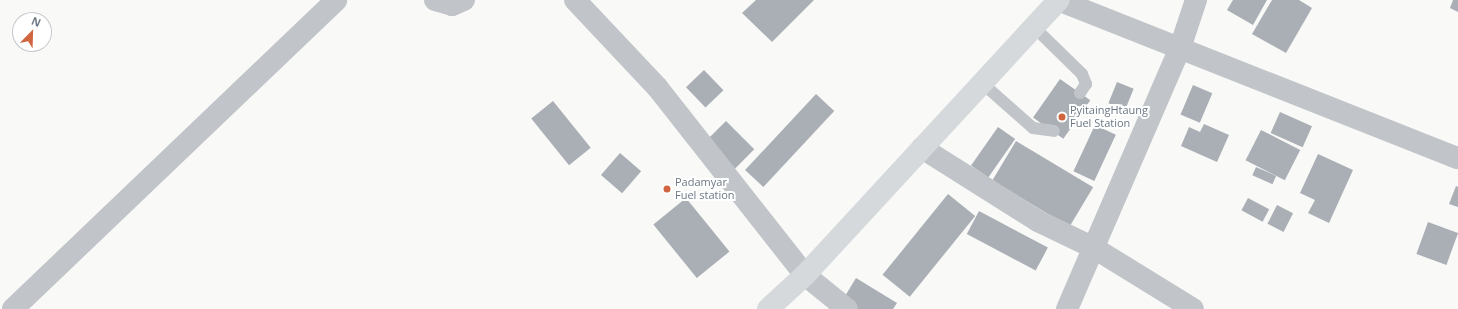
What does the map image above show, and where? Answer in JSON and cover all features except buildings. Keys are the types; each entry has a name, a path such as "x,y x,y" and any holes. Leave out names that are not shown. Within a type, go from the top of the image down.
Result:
{"main road":[{"path":"768,309 805,275 1059,0"}],"street":[{"path":"13,309 336,0"},
{"path":"435,0 452,5 464,0"},
{"path":"575,0 656,87 805,275 846,309"},
{"path":"1059,0 1458,158"},
{"path":"1067,309 1180,48 1196,0"},
{"path":"922,148 1038,221 1094,248 1193,309"}],"lane":[{"path":"1034,27 1082,74 1086,84 1080,93"},
{"path":"982,83 1033,128 1054,131"}],"place":[{"name":"PyitaingHtaung Fuel Station","path":"1062,117"},
{"name":"Padamyar Fuel station","path":"667,189"}]}
